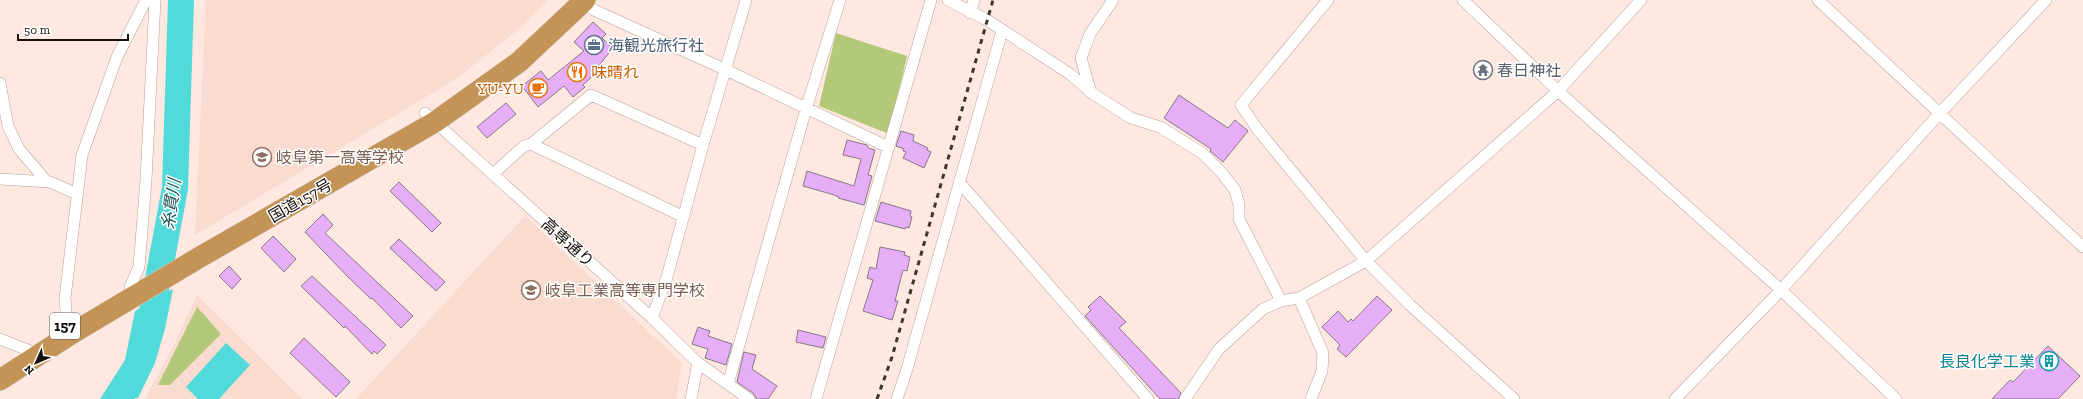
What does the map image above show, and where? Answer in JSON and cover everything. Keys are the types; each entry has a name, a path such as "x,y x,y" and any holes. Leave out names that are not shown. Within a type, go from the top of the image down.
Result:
{"highway":[{"name":"国道157号","path":"0,367 67,325 131,292 430,117 509,52 577,1"},
{"name":"国道157号","path":"0,380 131,292"}],"street":[{"path":"67,325 65,298 77,204 76,194 82,155 95,115 117,57 146,0"},
{"path":"131,292 139,267 146,180 155,0"},
{"path":"652,318 667,277 724,69 746,0"},
{"path":"728,384 806,109 840,0"},
{"path":"816,399 931,0"},
{"path":"948,0 970,13 987,20 1070,74 1092,93 1130,118 1160,127 1202,153 1221,172 1235,190 1239,206 1239,219 1281,301"},
{"path":"970,13 974,0"},
{"path":"1092,93 1081,58 1090,34 1113,0"},
{"path":"1328,0 1241,105 1258,130 1366,261 1410,305 1514,399"},
{"path":"1463,0 1558,91 1781,290 1896,399"},
{"path":"1185,399 1219,349 1263,309 1281,301 1298,298 1366,261 1558,91 1641,0"},
{"path":"1818,0 2083,247"},
{"path":"1675,399 1781,290 1940,113 2046,0"},
{"path":"577,1 888,147"},
{"path":"897,399 960,183 1002,31"},
{"path":"0,83 8,126 19,149 47,182"},
{"path":"493,174 524,146 530,144 591,95 703,145"},
{"name":"高専通り","path":"430,117 652,318 698,363 749,399"},
{"path":"530,144 684,217"},
{"path":"0,179 47,182 76,194"},
{"path":"960,183 1148,399"},
{"path":"1298,298 1323,353 1322,371 1311,399"},
{"path":"0,339 28,350"},
{"path":"691,399 698,363"}],"shaded area":[{"name":"岐阜第一高等学校","path":"206,0 548,0 524,25 456,79 195,235"},
{"name":"岐阜工業高等専門学校","path":"525,216 682,363 676,399 356,399"},
{"path":"197,295 302,399 145,399 174,345"}],"green space":[{"path":"836,33 907,56 889,134 819,106"},
{"path":"197,307 221,334 170,385 158,385"}],"water":[{"path":"173,289 165,329 155,363 138,398 100,399 125,360 135,311"},
{"path":"226,343 250,365 219,399 198,399 186,387"}],"building":[{"path":"593,22 606,34 602,38 613,48 597,68 599,70 583,85 585,87 573,97 564,86 538,107 522,86 541,71 548,80 584,51 574,42"},
{"path":"1179,95 1228,128 1235,120 1248,131 1223,162 1210,151 1211,149 1164,118"},
{"path":"506,103 516,114 487,138 477,127"},
{"path":"901,131 914,135 913,141 928,148 927,150 931,152 924,168 903,158 906,152 903,151 904,149 896,146"},
{"path":"847,140 867,145 868,148 875,150 868,175 872,176 864,205 803,186 807,171 854,186 861,159 843,155"},
{"path":"399,182 441,223 432,232 390,191"},
{"path":"881,202 911,211 910,216 912,217 909,228 906,227 905,229 875,221"},
{"path":"323,214 333,225 325,233 413,316 401,328 372,298 371,299 348,277 305,232"},
{"path":"273,236 296,259 284,272 261,248"},
{"path":"399,239 445,282 436,291 390,248"},
{"path":"880,247 905,252 904,255 910,257 907,271 903,270 895,301 898,301 892,320 863,311 873,280 867,278 870,267 876,269"},
{"path":"229,266 241,279 232,289 219,276"},
{"path":"312,276 386,345 377,354 374,351 372,354 345,326 344,328 301,286"},
{"path":"1100,296 1126,322 1119,328 1181,393 1178,399 1160,399 1085,316 1091,310 1088,307"},
{"path":"1377,296 1392,310 1346,357 1337,349 1340,345 1322,327 1338,311 1348,322 1351,319 1353,321"},
{"path":"698,327 710,331 708,336 732,344 726,365 705,358 708,349 692,344"},
{"path":"798,330 826,337 823,348 796,342"},
{"path":"304,338 350,382 336,397 290,353"},
{"name":"長良化学工業","path":"2048,346 2080,376 2058,399 1992,399 2010,380 2013,382"},
{"path":"744,352 756,355 752,369 777,386 768,399 757,399 753,393 737,382"}],"waterway":[{"name":"糸貫川","path":"119,399 131,379 146,344 175,188 181,0"}],"railway":[{"path":"877,399 892,357 993,0"}],"place":[{"name":"海観光旅行社","path":"594,45"},
{"name":"春日神社","path":"1483,70"},
{"name":"味晴れ","path":"577,72"},
{"name":"YU-YU","path":"538,88"},
{"name":"岐阜第一高等学校","path":"262,157"},
{"name":"岐阜工業高等専門学校","path":"531,290"},
{"name":"長良化学工業","path":"2049,361"}]}
